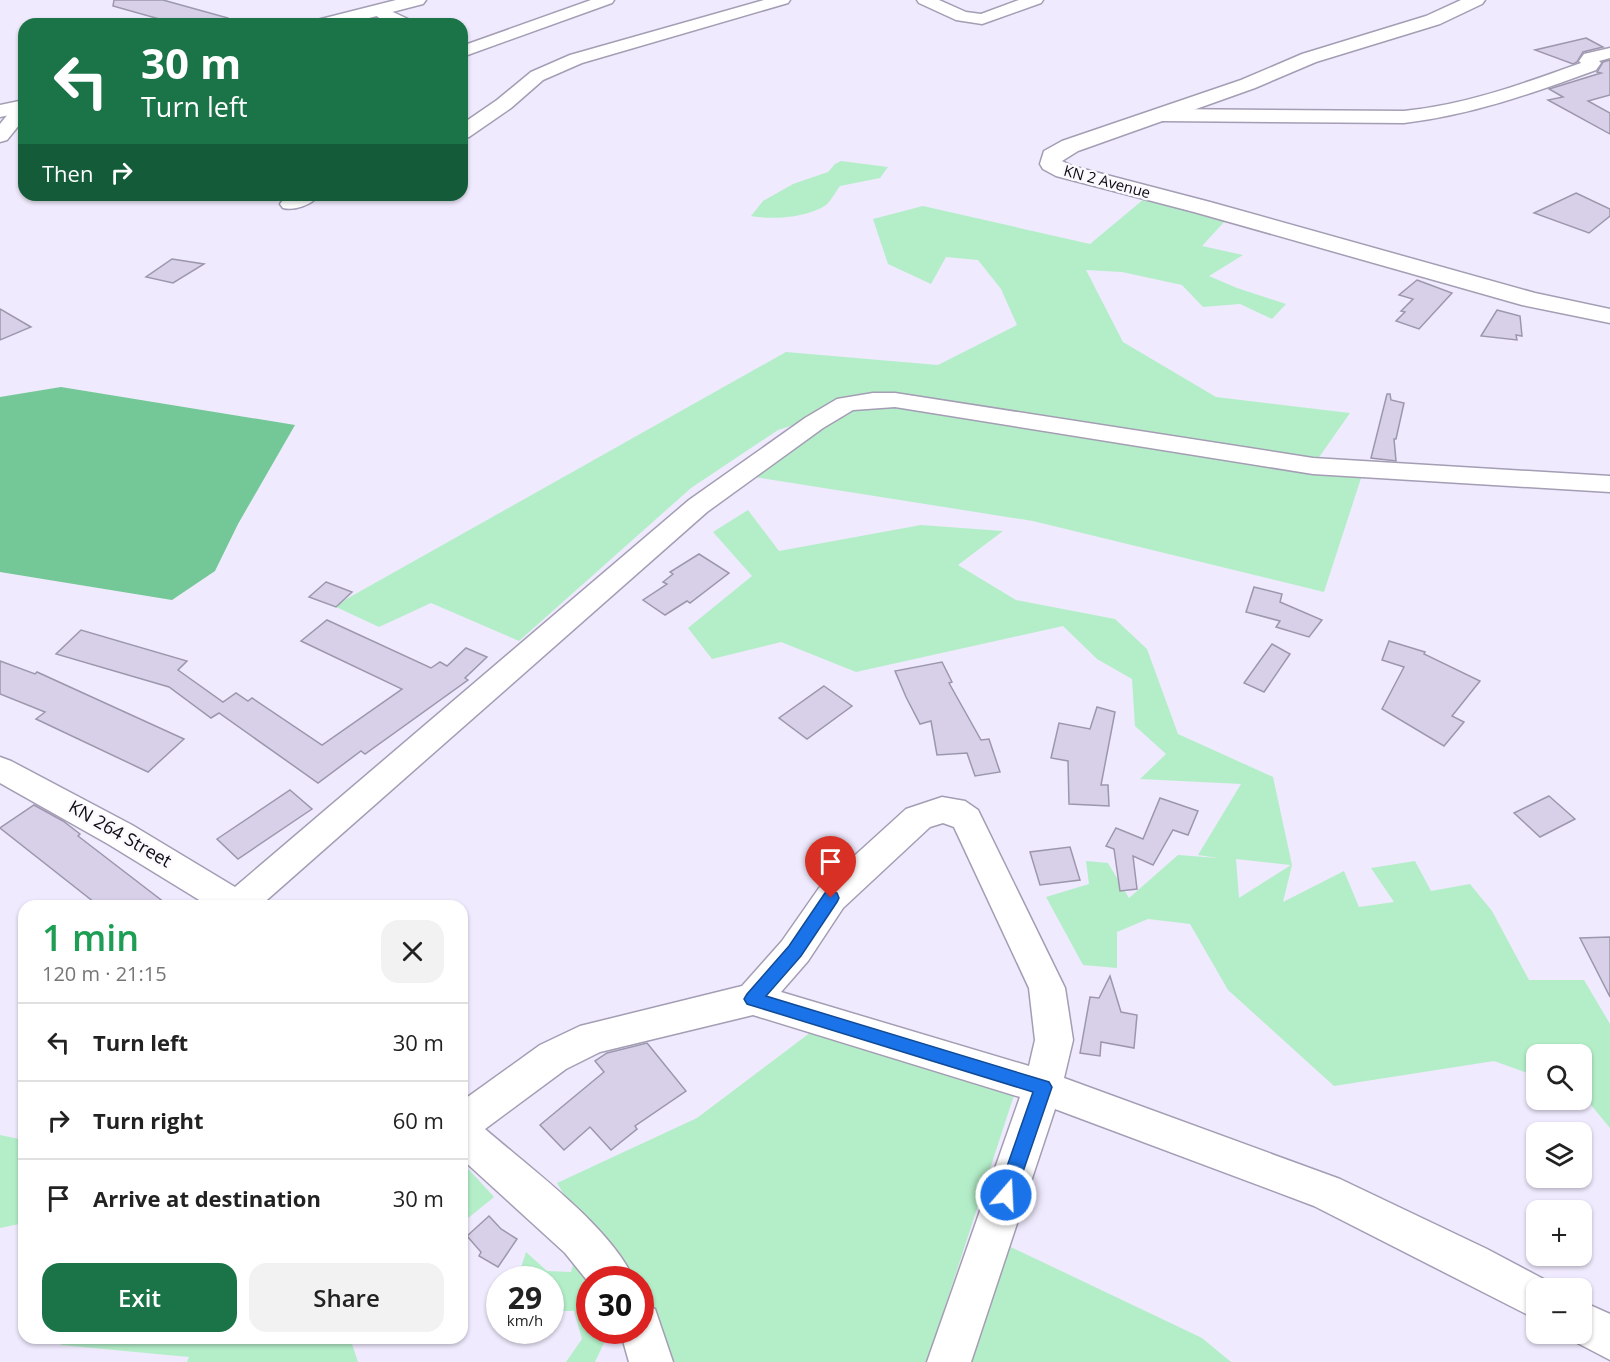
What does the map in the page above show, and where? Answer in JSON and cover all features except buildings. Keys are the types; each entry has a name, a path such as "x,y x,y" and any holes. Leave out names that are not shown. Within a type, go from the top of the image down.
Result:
{"main road":[{"path":"347,18 415,0"},
{"name":"KN 2 Avenue","path":"1476,0 1434,20 1310,58 1163,115 1070,146 1052,156 1051,164 1064,171 1202,207 1531,300 1610,316"},
{"path":"0,111 18,108"}],"street":[{"path":"468,51 606,0"},
{"path":"468,128 504,104 537,76 576,59 782,0"},
{"path":"925,0 962,16 982,19 1035,0"},
{"path":"378,10 393,18"},
{"path":"1163,115 1404,117 1455,111 1547,84 1590,66 1592,63 1588,61 1590,58 1610,53"},
{"path":"0,136 18,114"},
{"path":"290,204 296,201"},
{"path":"244,900 698,506 814,423 846,404 895,400 1314,466 1610,483"},
{"name":"KN 264 Street","path":"0,769 86,813 152,851 228,900"},
{"path":"753,999 795,951 831,898 918,818 942,810 953,810 966,819 1047,988 1054,1041 1043,1087 949,1362"},
{"path":"468,1120 553,1057 593,1037 753,999 1043,1087 1326,1192 1472,1263 1526,1293"},
{"path":"468,1139 580,1239 602,1266"},
{"path":"1592,1328 1610,1338"},
{"path":"646,1344 651,1362"}],"green space":[{"path":"841,161 888,167 880,178 840,186 826,205 809,213 779,218 751,216 763,201 793,184 828,172"},
{"path":"1144,199 1225,221 1202,246 1243,255 1209,276 1286,304 1272,319 1240,304 1203,307 1182,285 1122,272 1086,270 1123,342 1216,397 1350,413 1315,463 1364,469 1324,592 1033,521 741,475 866,402 778,430 691,488 519,641 431,603 379,627 334,606 786,352 938,365 1017,325 1001,289 978,260 946,257 931,284 888,264 873,219 923,206 1090,244"},
{"path":"61,387 295,425 238,524 215,571 172,600 0,572 0,397"},
{"path":"748,510 779,551 921,525 1003,531 958,565 1016,600 1115,619 1147,649 1178,734 1273,777 1292,865 1283,902 1344,871 1359,907 1394,902 1371,868 1415,861 1431,891 1470,884 1492,911 1529,980 1584,980 1610,1024 1610,1128 1592,1106 1592,1044 1526,1044 1526,1072 1494,1061 1334,1086 1228,990 1190,924 1148,919 1117,932 1117,968 1083,965 1046,897 1089,884 1086,861 1108,863 1129,898 1178,855 1218,858 1198,855 1241,784 1140,779 1166,754 1135,726 1132,679 1097,659 1063,626 856,672 781,642 712,659 688,628 752,576 713,532","holes":["1236,859 1291,865 1239,898"]},
{"path":"819,1026 1019,1080 927,1362 651,1362 646,1344 654,1344 654,1266 606,1266 557,1183 697,1118"},
{"path":"0,1135 18,1139 18,1224 0,1228"},
{"path":"468,1169 494,1197 468,1218"},
{"path":"992,1238 1202,1338 1231,1362 972,1362"},
{"path":"526,1252 541,1266 522,1266"},
{"path":"576,1254 582,1266 576,1266 576,1318 574,1311 564,1311 564,1272 571,1272"},
{"path":"352,1344 358,1362 187,1362 189,1357 61,1345"},
{"path":"579,1344 604,1344 595,1362 566,1362"}],"route":[{"path":"831,898 795,951 753,999 1043,1087 1006,1195"}]}
